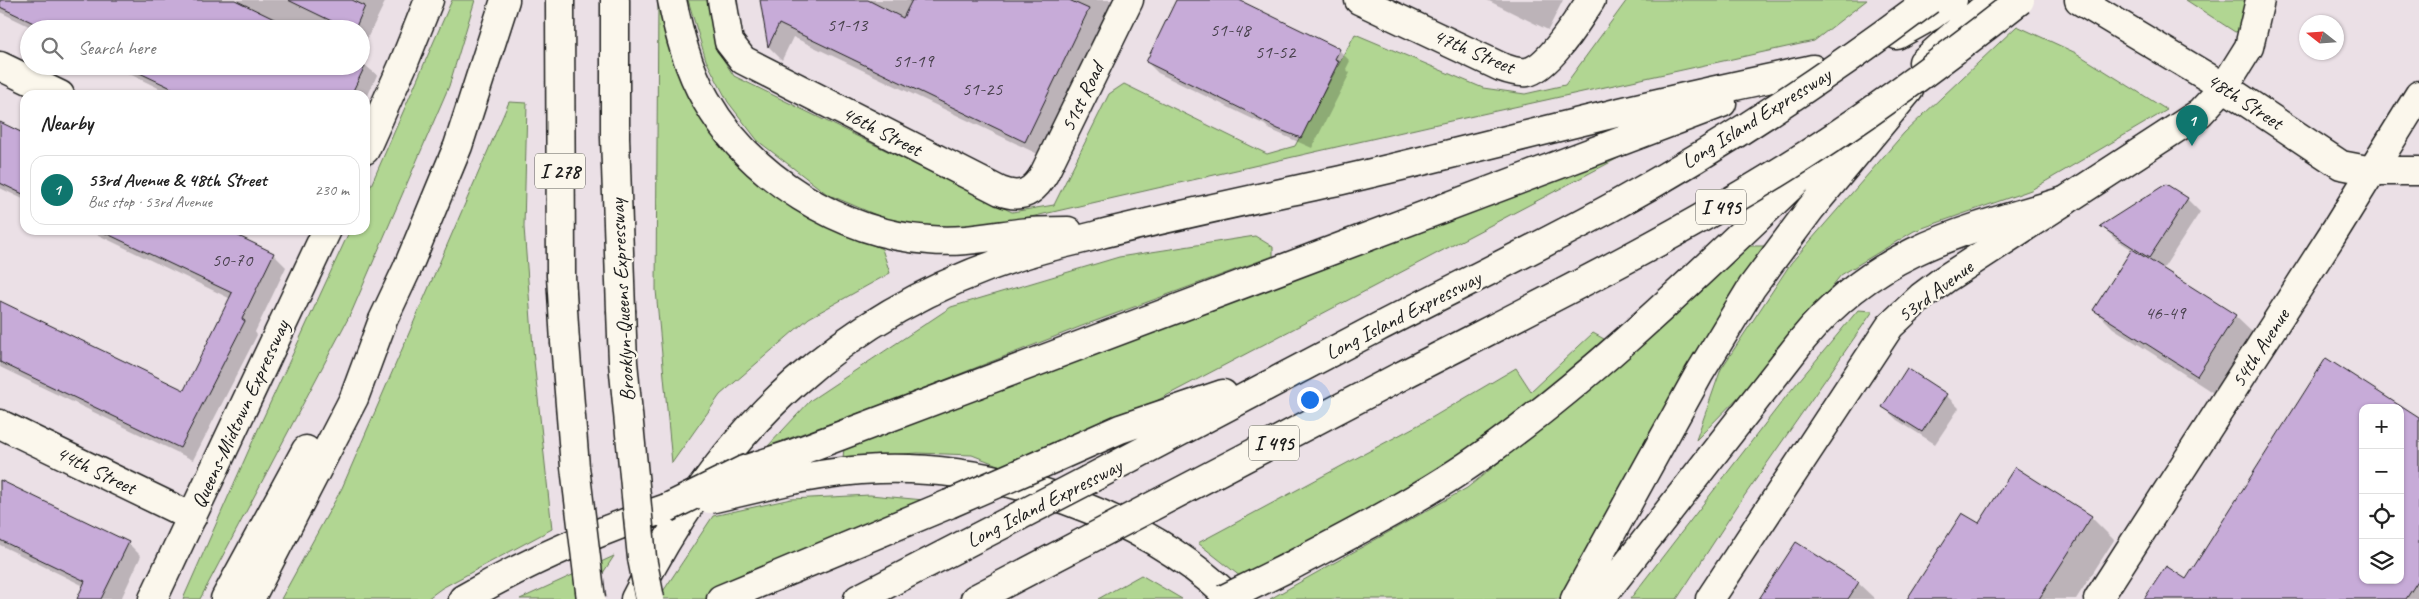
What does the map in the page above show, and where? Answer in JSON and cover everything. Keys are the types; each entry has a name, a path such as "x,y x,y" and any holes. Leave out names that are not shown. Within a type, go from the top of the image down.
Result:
{"main road":[{"path":"370,139 403,65 428,0"},
{"path":"250,599 354,398 383,320 407,269 458,146 505,0"},
{"name":"I 278","path":"560,0 561,276 575,467 592,599"},
{"name":"Brooklyn-Queens Expressway","path":"615,0 615,137 623,362 642,558 650,599"},
{"path":"672,0 684,51 706,100 720,120 752,157 772,174 793,190 831,212 872,230 910,239 930,241 972,240 1022,233 1127,228"},
{"name":"46th Street","path":"722,0 726,33 738,55 751,65 1000,191 1018,195 1031,191"},
{"name":"51st Road","path":"1031,191 1044,174 1129,0"},
{"name":"47th Street","path":"1360,0 1501,67 1519,72 1528,72 1544,61 1564,39 1591,0"},
{"name":"Long Island Expressway","path":"858,599 1612,206 1696,158 1782,105 1864,49 1929,0"},
{"path":"794,466 1887,40 1931,16 1958,12 1993,0"},
{"name":"I 495","path":"975,599 1705,216 1785,169 1893,96 2020,0"},
{"name":"48th Street","path":"2079,0 2224,87 2341,165 2372,171 2419,171"},
{"name":"53rd Avenue","path":"1710,599 1890,326 1937,285 2200,112 2224,87 2249,47 2260,0"},
{"path":"1224,599 1287,568 1438,484 1482,456 1603,361 1643,324 1958,12"},
{"path":"1576,599 1700,374 1752,287 1958,12"},
{"path":"0,66 50,90"},
{"path":"635,599 682,513 720,462 775,400 808,369 846,340 886,314 960,278 1030,252 1127,228 1813,69"},
{"name":"54th Avenue","path":"2098,599 2419,95"},
{"path":"1600,599 1803,339 1821,317 1842,297 1886,266 1939,240 2065,201"},
{"name":"Queens-Midtown Expressway","path":"153,599 325,235"},
{"path":"225,599 336,396 383,320"},
{"path":"721,599 949,504 1120,429 1305,366"},
{"name":"44th Street","path":"0,424 192,517"},
{"path":"463,599 548,553 607,528 666,508 744,470 794,466 940,471 1045,494 1114,519 1145,534 1194,567 1231,599"},
{"path":"1004,599 1074,547"},
{"path":"642,558 657,599"}],"green space":[{"path":"452,0 475,0 449,86 352,311 200,599 183,599 259,427 348,235 370,235 370,188"},
{"path":"658,0 712,131 794,208 882,249 890,273 809,318 720,395 672,463 656,290"},
{"path":"688,0 710,0 715,47 734,76 1012,212 1054,205 1109,94 1124,84 1267,154 1295,146 1355,34 1483,88 1525,94 1565,85 1627,0 1867,0 1814,41 1437,124 1009,222 941,228 888,220 827,194 758,141 728,102 706,60"},
{"path":"2186,0 2250,0 2244,30 2235,32"},
{"path":"2017,26 2076,53 2167,110 2031,190 1914,231 1841,275 1766,369 1696,440 1721,369 1791,263 1904,133"},
{"path":"509,102 527,103 524,227 534,361 552,529 442,588 427,599 281,599 342,488"},
{"path":"1645,144 1141,409 1003,467 972,455 918,453 843,458 844,448 994,393 1227,301"},
{"path":"1255,236 1273,247 1273,256 1082,326 881,405 768,446 811,400 951,307 1119,257"},
{"path":"1749,246 1767,246 1657,421 1560,599 1270,599 1467,488 1618,367"},
{"path":"1858,310 1873,311 1738,505 1677,599 1630,599 1788,394"},
{"path":"1593,333 1604,339 1540,396 1496,429 1426,476 1315,538 1241,577 1198,543 1433,417 1516,368 1531,391"},
{"path":"870,495 924,500 705,599 658,599 713,516 791,499"},
{"path":"614,556 586,599 520,599"},
{"path":"1141,575 1182,599 1098,599"}],"building":[{"path":"0,0 235,0 276,20 27,20 0,7"},
{"path":"288,0 352,0 365,6 359,20 329,20"},
{"path":"760,0 868,0 903,18 912,0 1069,0 1089,9 1025,142 779,24 768,47"},
{"path":"1176,0 1239,0 1340,49 1335,59 1339,61 1301,138 1278,129 1258,117 1146,62"},
{"path":"144,75 361,75 353,90 175,90"},
{"path":"0,122 20,132 20,193 0,183"},
{"path":"2166,184 2188,198 2149,258 2100,226"},
{"path":"110,235 236,235 274,253 242,319 245,321 180,448 0,362 0,301 184,390 232,293"},
{"path":"2132,249 2236,315 2197,376 2093,310"},
{"path":"2326,358 2397,404 2359,404 2359,584 2404,584 2404,408 2419,418 2419,579 2406,599 2144,599 2166,566 2186,579"},
{"path":"1907,368 1947,394 1922,432 1882,407"},
{"path":"2015,467 2092,516 2039,599 1907,599 1962,513 1979,523"},
{"path":"0,480 129,542 101,599 77,599 85,581 0,540"},
{"path":"1796,542 1859,582 1848,599 1759,599"}],"place":[{"name":"53rd Avenue & 48th Street","path":"2192,146"}]}
